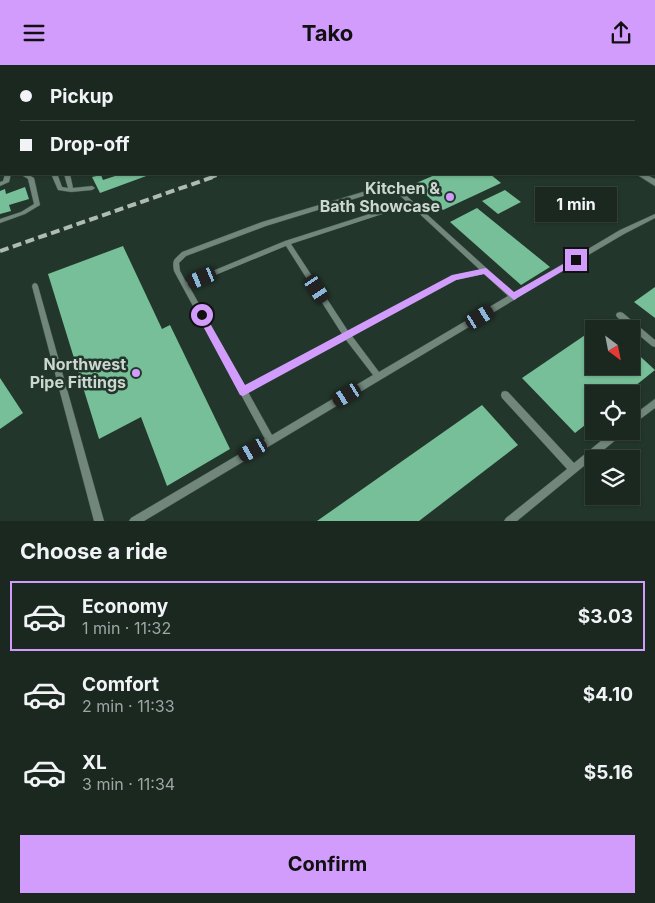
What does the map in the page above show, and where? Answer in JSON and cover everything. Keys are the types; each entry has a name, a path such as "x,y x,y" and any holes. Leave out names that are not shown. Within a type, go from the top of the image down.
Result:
{"street":[{"path":"642,175 655,183"}],"lane":[{"path":"0,184 6,182 8,175"},
{"path":"0,221 23,213 36,205 31,178 25,175"},
{"path":"56,175 60,189 71,190 92,187"},
{"path":"66,175 71,190"},
{"path":"270,440 177,271 176,262 184,254 264,224 383,187 392,188 397,190 514,297"},
{"path":"185,285 287,243 411,203"},
{"path":"134,521 622,233 655,216"},
{"path":"287,243 347,335 378,376"},
{"path":"243,391 454,278 486,271"},
{"path":"35,285 99,521"},
{"path":"620,315 655,344"},
{"path":"505,395 573,469"},
{"path":"640,415 655,403"},
{"path":"508,521 609,440"}],"building":[{"path":"101,175 103,180 118,175 149,175 100,193 92,177"},
{"name":"Kitchen & Bath Showcase","path":"435,175 491,175 501,183 443,210 414,184"},
{"path":"25,187 29,199 9,205 11,211 0,214 0,191 5,189 6,194"},
{"path":"505,190 521,202 498,214 482,201"},
{"path":"477,208 550,267 521,285 450,222"},
{"name":"Northwest Pipe Fittings","path":"123,246 162,329 170,325 230,449 167,486 141,417 99,439 48,274"},
{"path":"655,287 655,318 634,302"},
{"path":"585,335 585,375 640,375 640,356 655,370 636,385 585,385 585,425 575,433 522,378"},
{"path":"0,378 23,413 0,429"},
{"path":"482,405 518,445 419,521 317,521"}],"railway":[{"path":"213,177 219,175"},
{"path":"0,251 213,177"}],"place":[{"name":"Kitchen & Bath Showcase","path":"450,197"},
{"name":"Northwest Pipe Fittings","path":"136,373"}],"route":[{"path":"202,315 243,391 454,278 486,271 514,297 576,260"}]}
